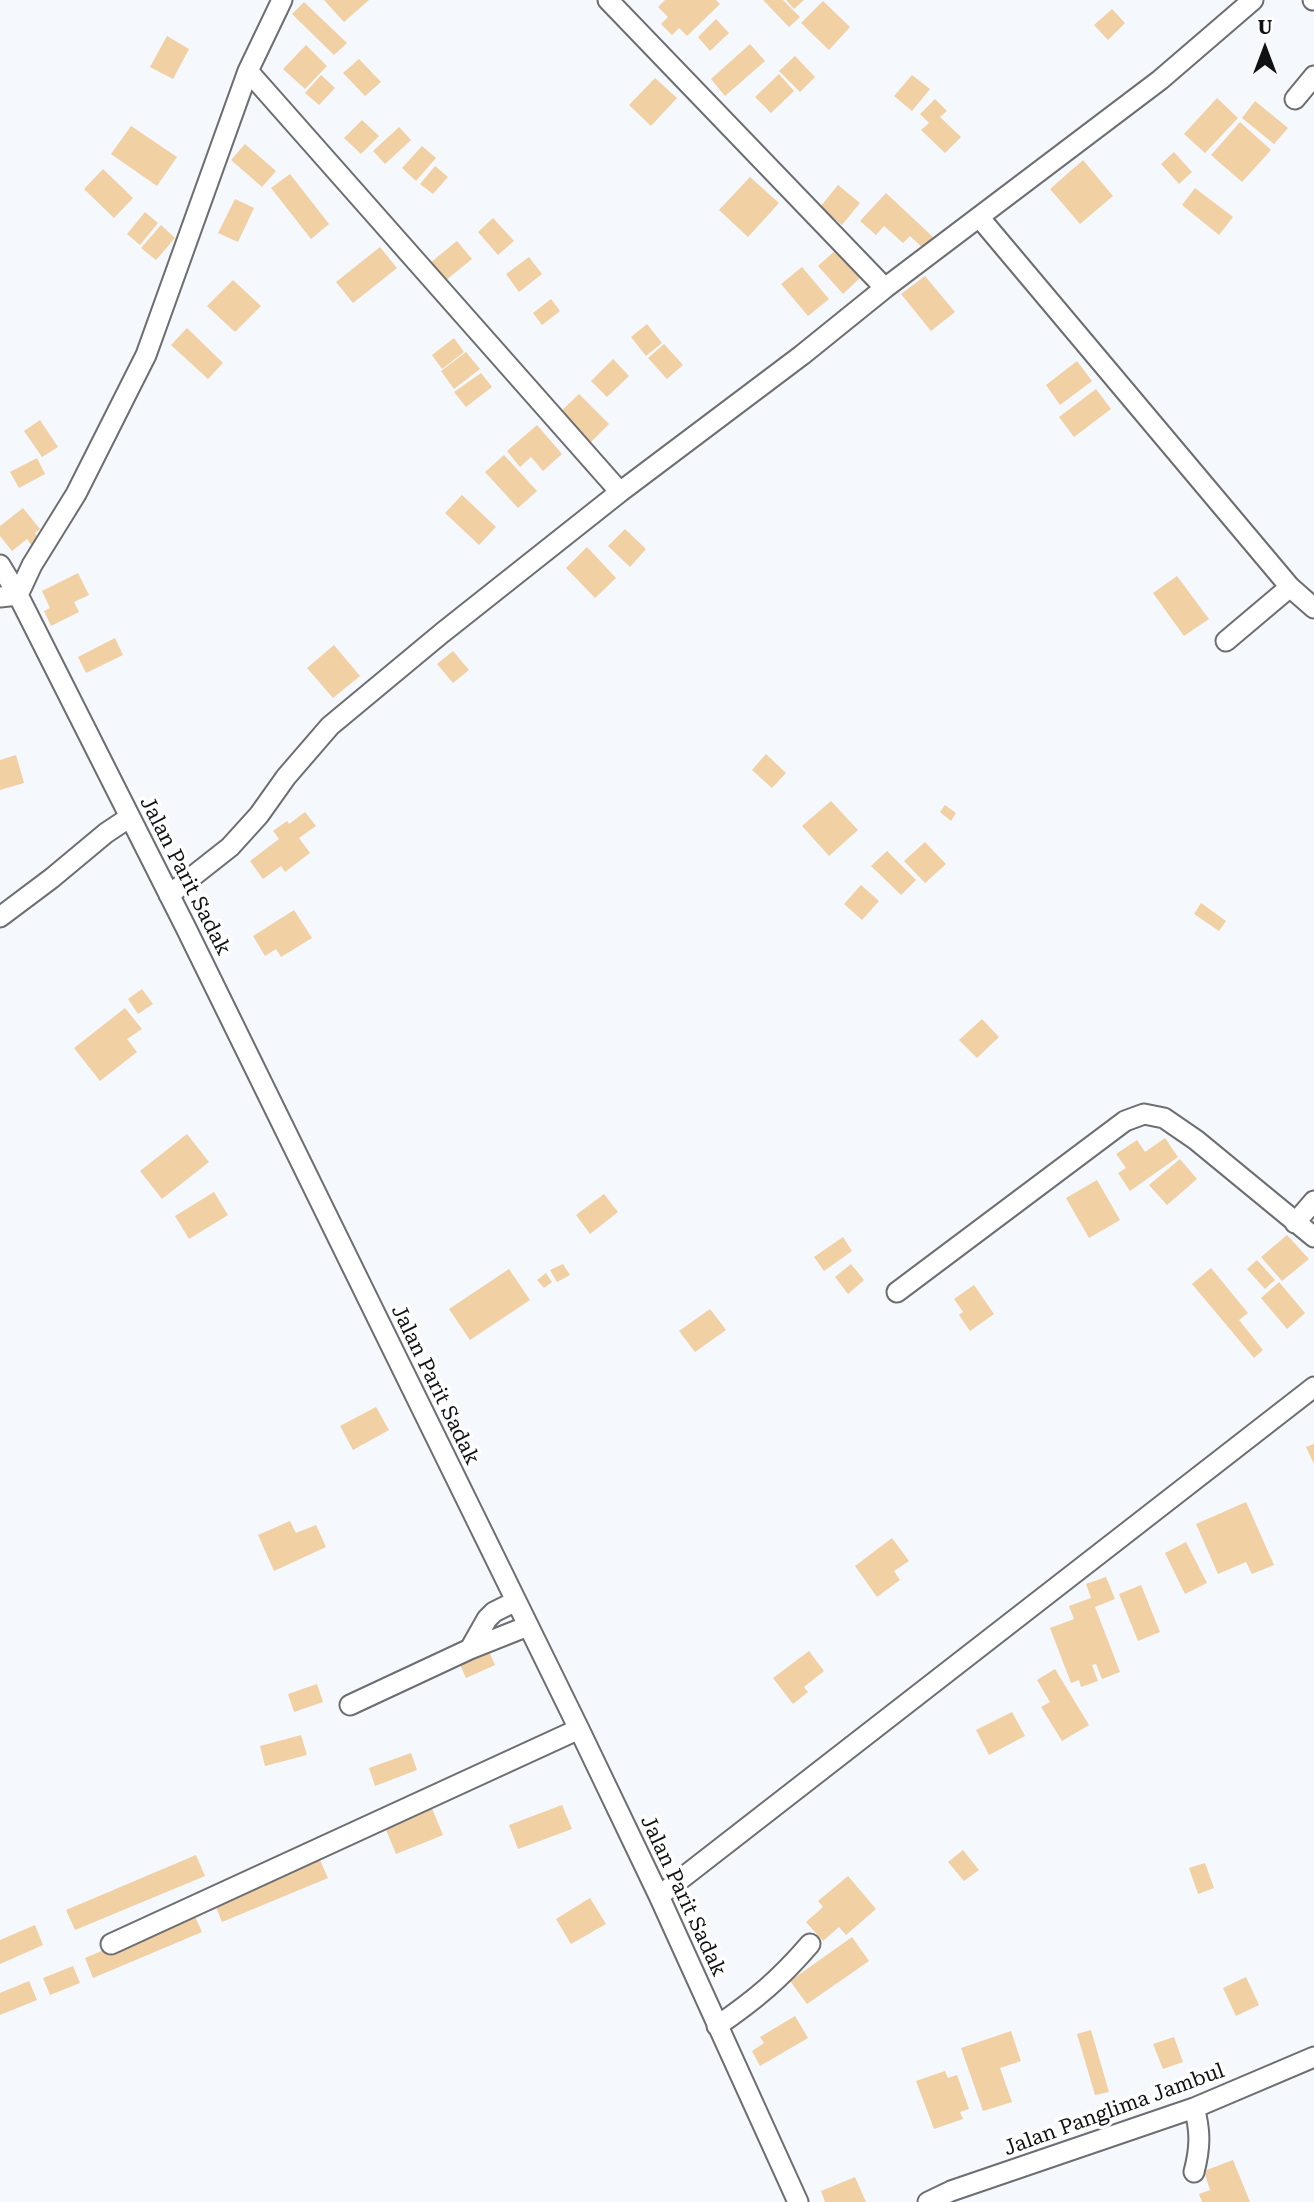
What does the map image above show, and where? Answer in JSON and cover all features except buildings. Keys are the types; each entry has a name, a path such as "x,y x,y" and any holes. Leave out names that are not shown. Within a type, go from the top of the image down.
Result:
{"street":[{"path":"9,596 32,565 76,494 146,355 248,71 282,0"},
{"path":"608,0 885,288"},
{"path":"169,895 230,847 330,726 620,492 1160,80 1253,0"},
{"path":"248,71 620,492"},
{"path":"1295,99 1314,76"},
{"path":"979,217 1290,587 1314,608"},
{"name":"Jalan Parit Sadak","path":"0,565 9,596 118,825 169,895 579,1729 659,1896 798,2202"},
{"path":"1226,641 1290,587"},
{"path":"0,917 118,825"},
{"path":"897,1292 1125,1121 1144,1114 1164,1118 1196,1140 1314,1237"},
{"path":"1295,1223 1314,1200"},
{"path":"659,1896 1314,1387"},
{"path":"470,1649 487,1619 494,1612 516,1601"},
{"path":"350,1704 470,1649 528,1626"},
{"path":"111,1944 579,1729"},
{"path":"717,2026 758,1998 785,1973 810,1944"},
{"name":"Jalan Panglima Jambul","path":"928,2202 1194,2108 1314,2057"},
{"path":"1194,2108 1200,2127 1194,2172"}]}
